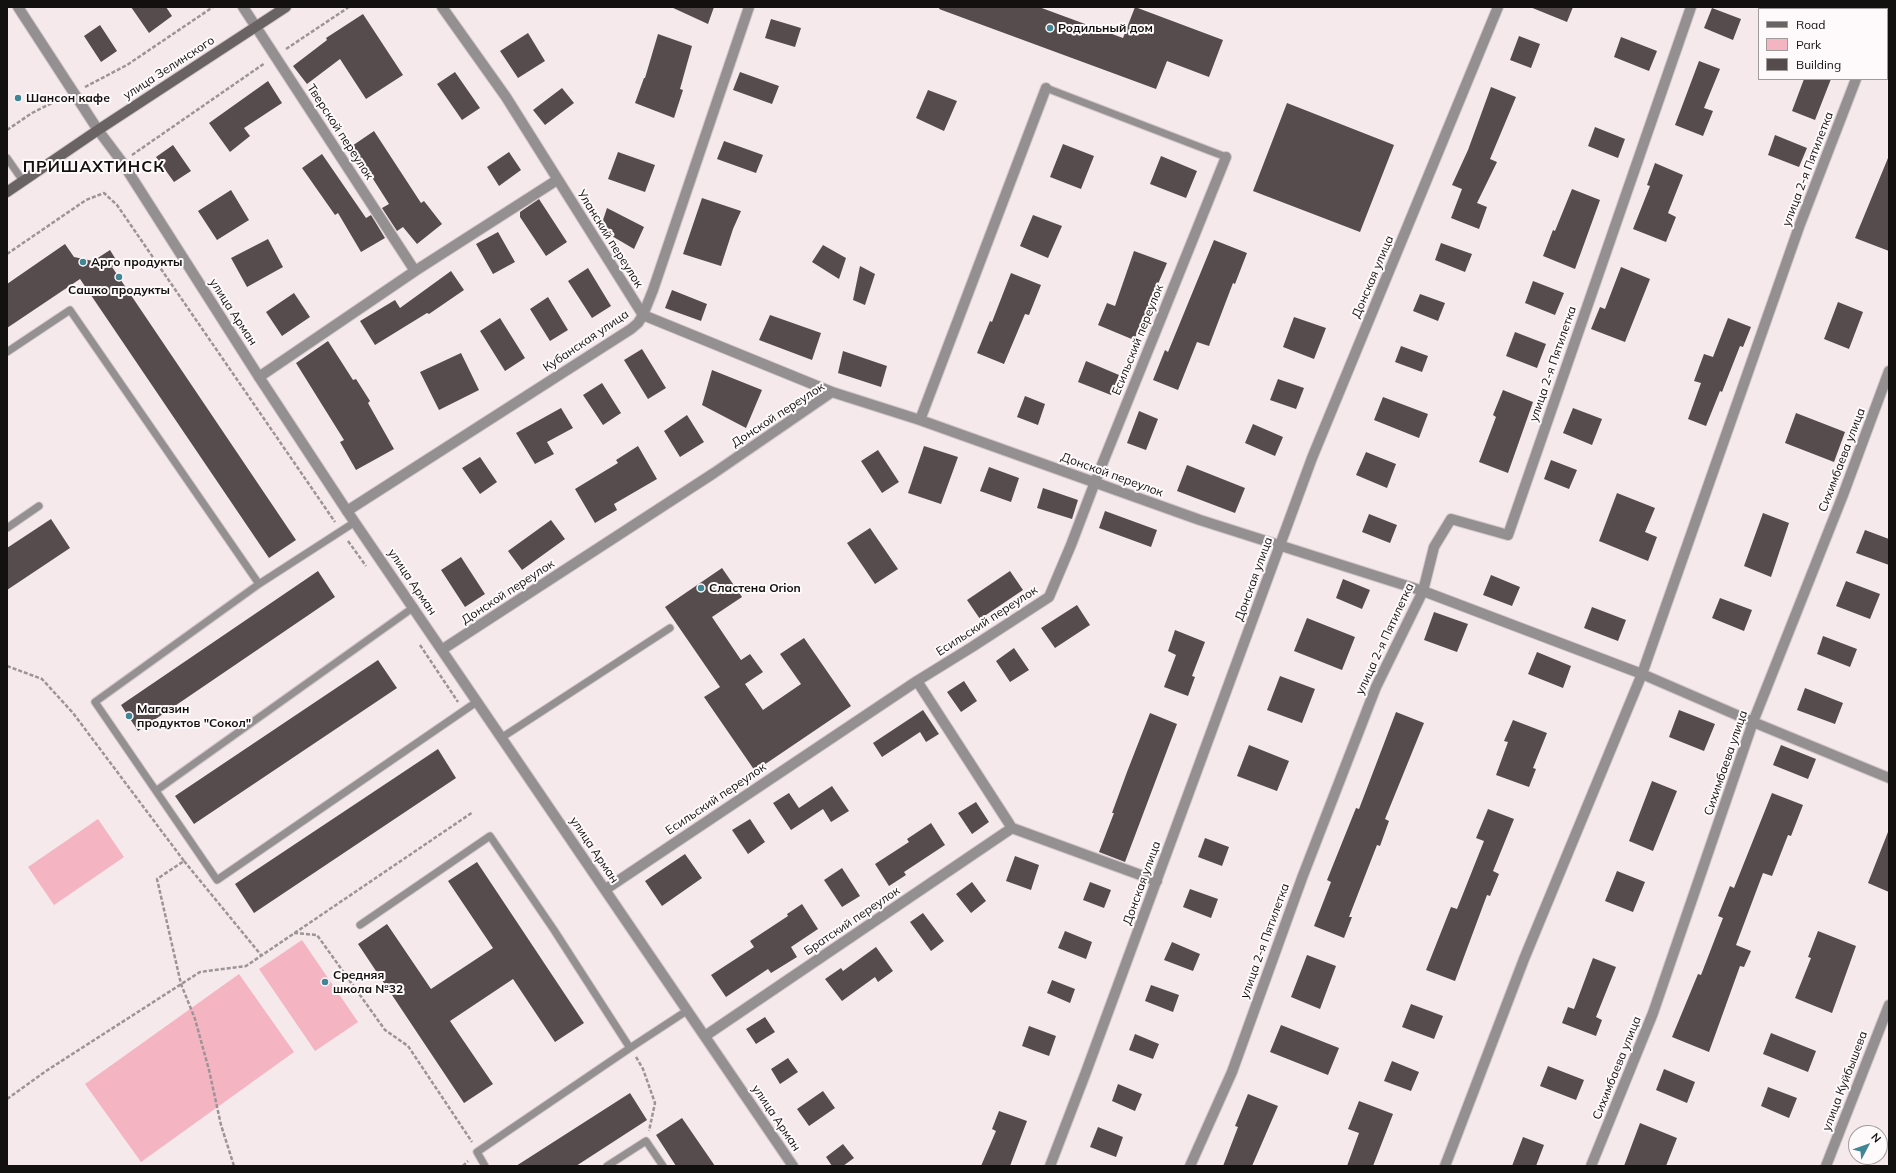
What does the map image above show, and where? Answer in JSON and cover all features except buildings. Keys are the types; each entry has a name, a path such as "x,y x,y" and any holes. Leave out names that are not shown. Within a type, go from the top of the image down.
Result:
{"main road":[{"name":"улица Зелинского","path":"7,192 98,130 286,7"}],"street":[{"name":"улица Арман","path":"18,7 98,130 122,162 259,377 347,511 443,649 501,738 606,889 793,1166"},
{"name":"Тверской переулок","path":"243,7 415,271"},
{"name":"Уланский переулок","path":"442,7 506,97 643,315"},
{"name":"Кубанская улица","path":"347,511 631,329 643,315 748,7"},
{"name":"Донская улица","path":"1050,1166 1157,881 1312,458 1498,7"},
{"name":"улица 2-я Пятилетка","path":"1190,1166 1232,1072 1302,878 1376,687 1423,591 1434,547 1451,519 1508,535 1691,7"},
{"name":"улица 2-я Пятилетка","path":"1445,1166 1524,959 1642,674 1797,234 1856,80"},
{"path":"920,420 1046,88"},
{"name":"Есильский переулок","path":"606,889 917,681 1049,597 1226,157"},
{"path":"259,377 415,271 557,180"},
{"path":"643,315 832,392"},
{"name":"Сихимбаева улица","path":"1591,1166 1653,1013 1753,722 1843,495 1889,371"},
{"name":"Донской переулок","path":"443,649 714,472 832,392 920,420 1280,545 1423,591 1642,674 1889,778"},
{"path":"917,681 1012,828 1157,881"},
{"name":"Братский переулок","path":"705,1036 1012,828"},
{"name":"улица Куйбышева","path":"1826,1166 1889,1004"}],"lane":[{"path":"1046,88 1226,157"},
{"path":"7,158 23,181"},
{"path":"7,352 70,310 259,584"},
{"path":"7,528 39,506"},
{"path":"355,522 259,584 95,702 157,790 217,880 478,701"},
{"path":"157,790 414,607"},
{"path":"501,738 670,628"},
{"path":"360,925 490,836 554,930 630,1048"},
{"path":"485,1166 477,1152 688,1010"},
{"path":"608,1166 646,1141 663,1166"}],"path":[{"path":"7,130 32,113 127,65 213,7"},
{"path":"122,162 275,56 349,7"},
{"path":"7,254 86,200 104,193 117,205 367,567"},
{"path":"418,642 464,711"},
{"path":"7,666 42,679 73,713 184,861 262,955"},
{"path":"7,1099 46,1071 200,972 246,966 473,812"},
{"path":"184,861 157,879 181,984 195,1020 209,1070 221,1125 234,1166"},
{"path":"294,933 317,935 385,1030 408,1046 461,1125 477,1152"},
{"path":"630,1048 644,1069 655,1103 646,1141"},
{"path":"228,1152 234,1166"}],"green space":[{"path":"98,819 124,857 54,905 28,867"},
{"path":"302,940 358,1022 315,1051 259,969"},
{"path":"239,974 294,1052 141,1162 85,1084"}],"place":[{"name":"Родильный дом","path":"1050,28"},
{"name":"Шансон кафе","path":"18,98"},
{"name":"Арго продукты","path":"83,262"},
{"name":"Сашко продукты","path":"119,277"},
{"name":"Сластена Orion","path":"701,588"},
{"name":"Магазин продуктов \"Сокол\"","path":"129,716"},
{"name":"Средняя школа №32","path":"325,982"}],"district":[{"name":"ПРИШАХТИНСК","path":"94,167"}]}
